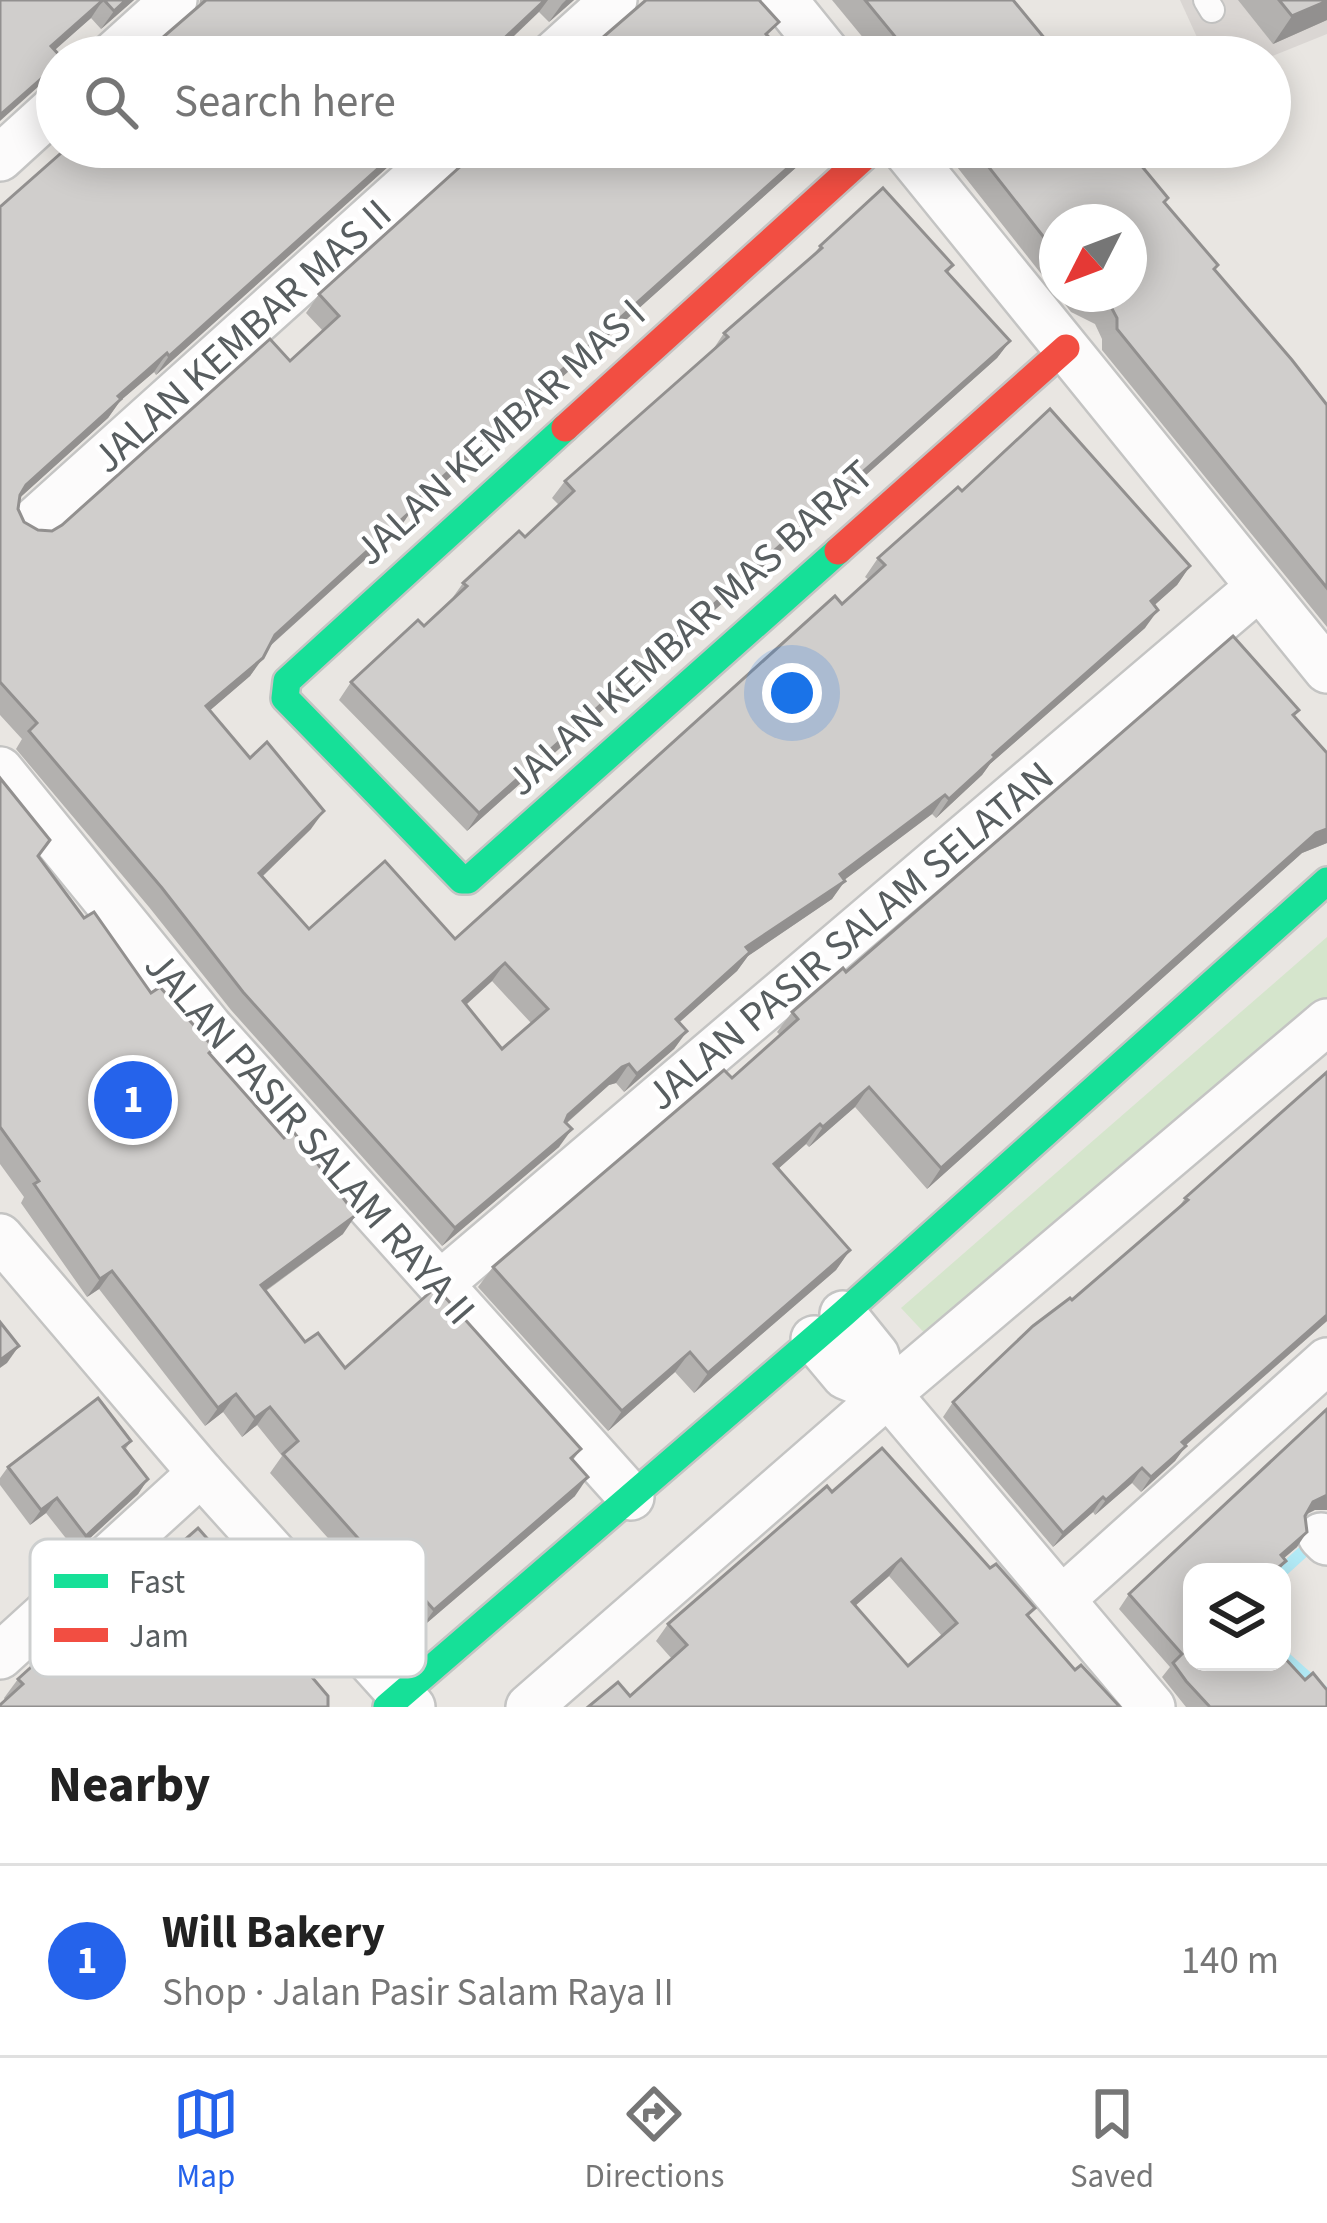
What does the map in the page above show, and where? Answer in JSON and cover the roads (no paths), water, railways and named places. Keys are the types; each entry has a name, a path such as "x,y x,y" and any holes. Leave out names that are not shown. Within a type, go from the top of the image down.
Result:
{"street":[{"path":"134,36 174,0"},
{"path":"574,36 614,0"},
{"path":"784,0 813,36"},
{"path":"0,158 36,125"},
{"name":"JALAN KEMBAR MAS II","path":"32,523 427,168"},
{"name":"JALAN KEMBAR MAS I","path":"373,789 285,698 287,681 852,168"},
{"path":"920,168 1327,670"},
{"name":"JALAN KEMBAR MAS BARAT","path":"373,789 462,880 468,880 1066,348"},
{"name":"JALAN PASIR SALAM SELATAN","path":"440,1284 1259,587"},
{"name":"JALAN PASIR SALAM RAYA II","path":"0,770 210,1028 631,1497"},
{"path":"378,1677 400,1703 1327,881"},
{"path":"529,1707 888,1394 1327,1022"},
{"path":"0,1237 258,1539"},
{"path":"828,1327 845,1376 888,1394 1152,1707"},
{"path":"1064,1598 1327,1361"},
{"path":"129,1539 201,1473"},
{"path":"0,1656 30,1629"}],"waterway":[{"path":"1291,1563 1316,1540"},
{"path":"1291,1663 1327,1695"}],"place":[{"name":"Will Bakery","path":"133,1100"}]}
